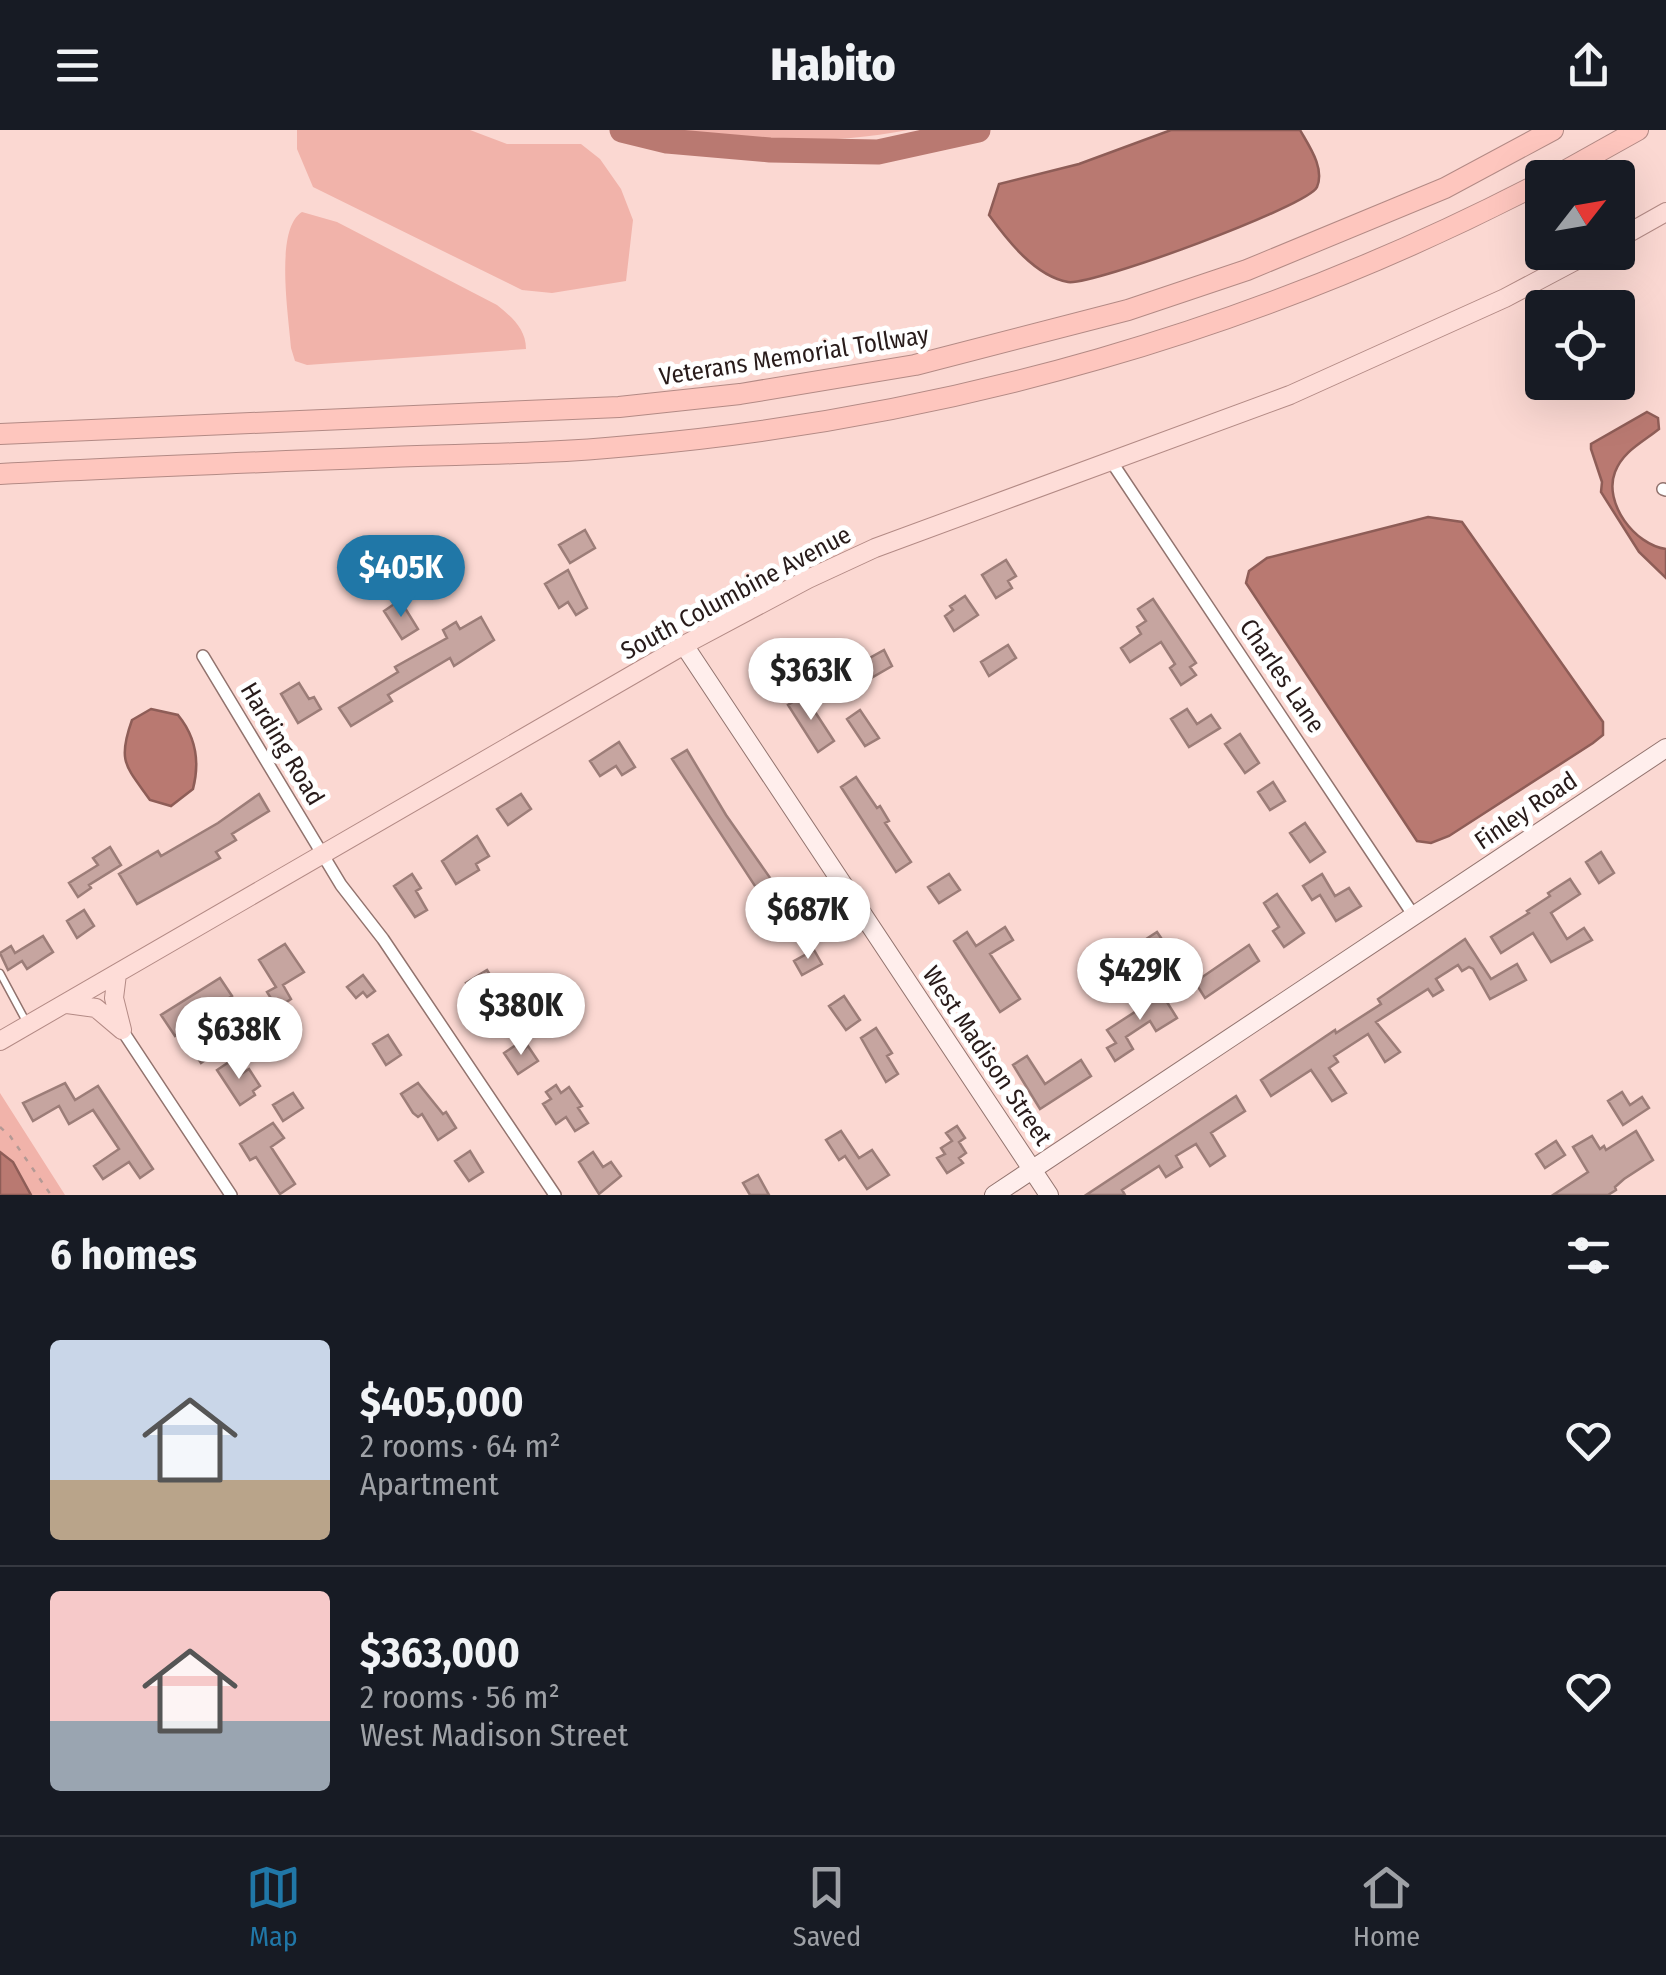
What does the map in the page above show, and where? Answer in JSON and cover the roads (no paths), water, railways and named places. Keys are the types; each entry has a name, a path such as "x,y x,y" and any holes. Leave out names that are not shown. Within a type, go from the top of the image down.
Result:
{"highway":[{"name":"Veterans Memorial Tollway","path":"0,434 619,407 740,394 914,366 1128,310 1246,270 1445,188 1553,130"},
{"path":"1584,160 1638,130"},
{"path":"0,474 627,447 746,434 926,403 1136,350 1262,307 1447,230 1525,191"}],"main road":[{"path":"1635,230 1666,212"},
{"name":"South Columbine Avenue","path":"0,1041 684,645 808,579 875,548 1290,395 1558,270"},
{"name":"West Madison Street","path":"684,645 1049,1195"},
{"name":"Finley Road","path":"994,1195 1666,748"},
{"path":"117,974 114,998 122,1030"},
{"path":"65,1004 96,1008 122,1030"}],"street":[{"name":"Charles Lane","path":"1111,460 1414,916"},
{"name":"Harding Road","path":"203,656 322,855 555,1195"},
{"path":"122,1030 231,1195"}],"lane":[{"path":"0,973 28,1025"}],"waterway":[{"path":"622,130 667,141 770,150 878,152 978,130"}]}
